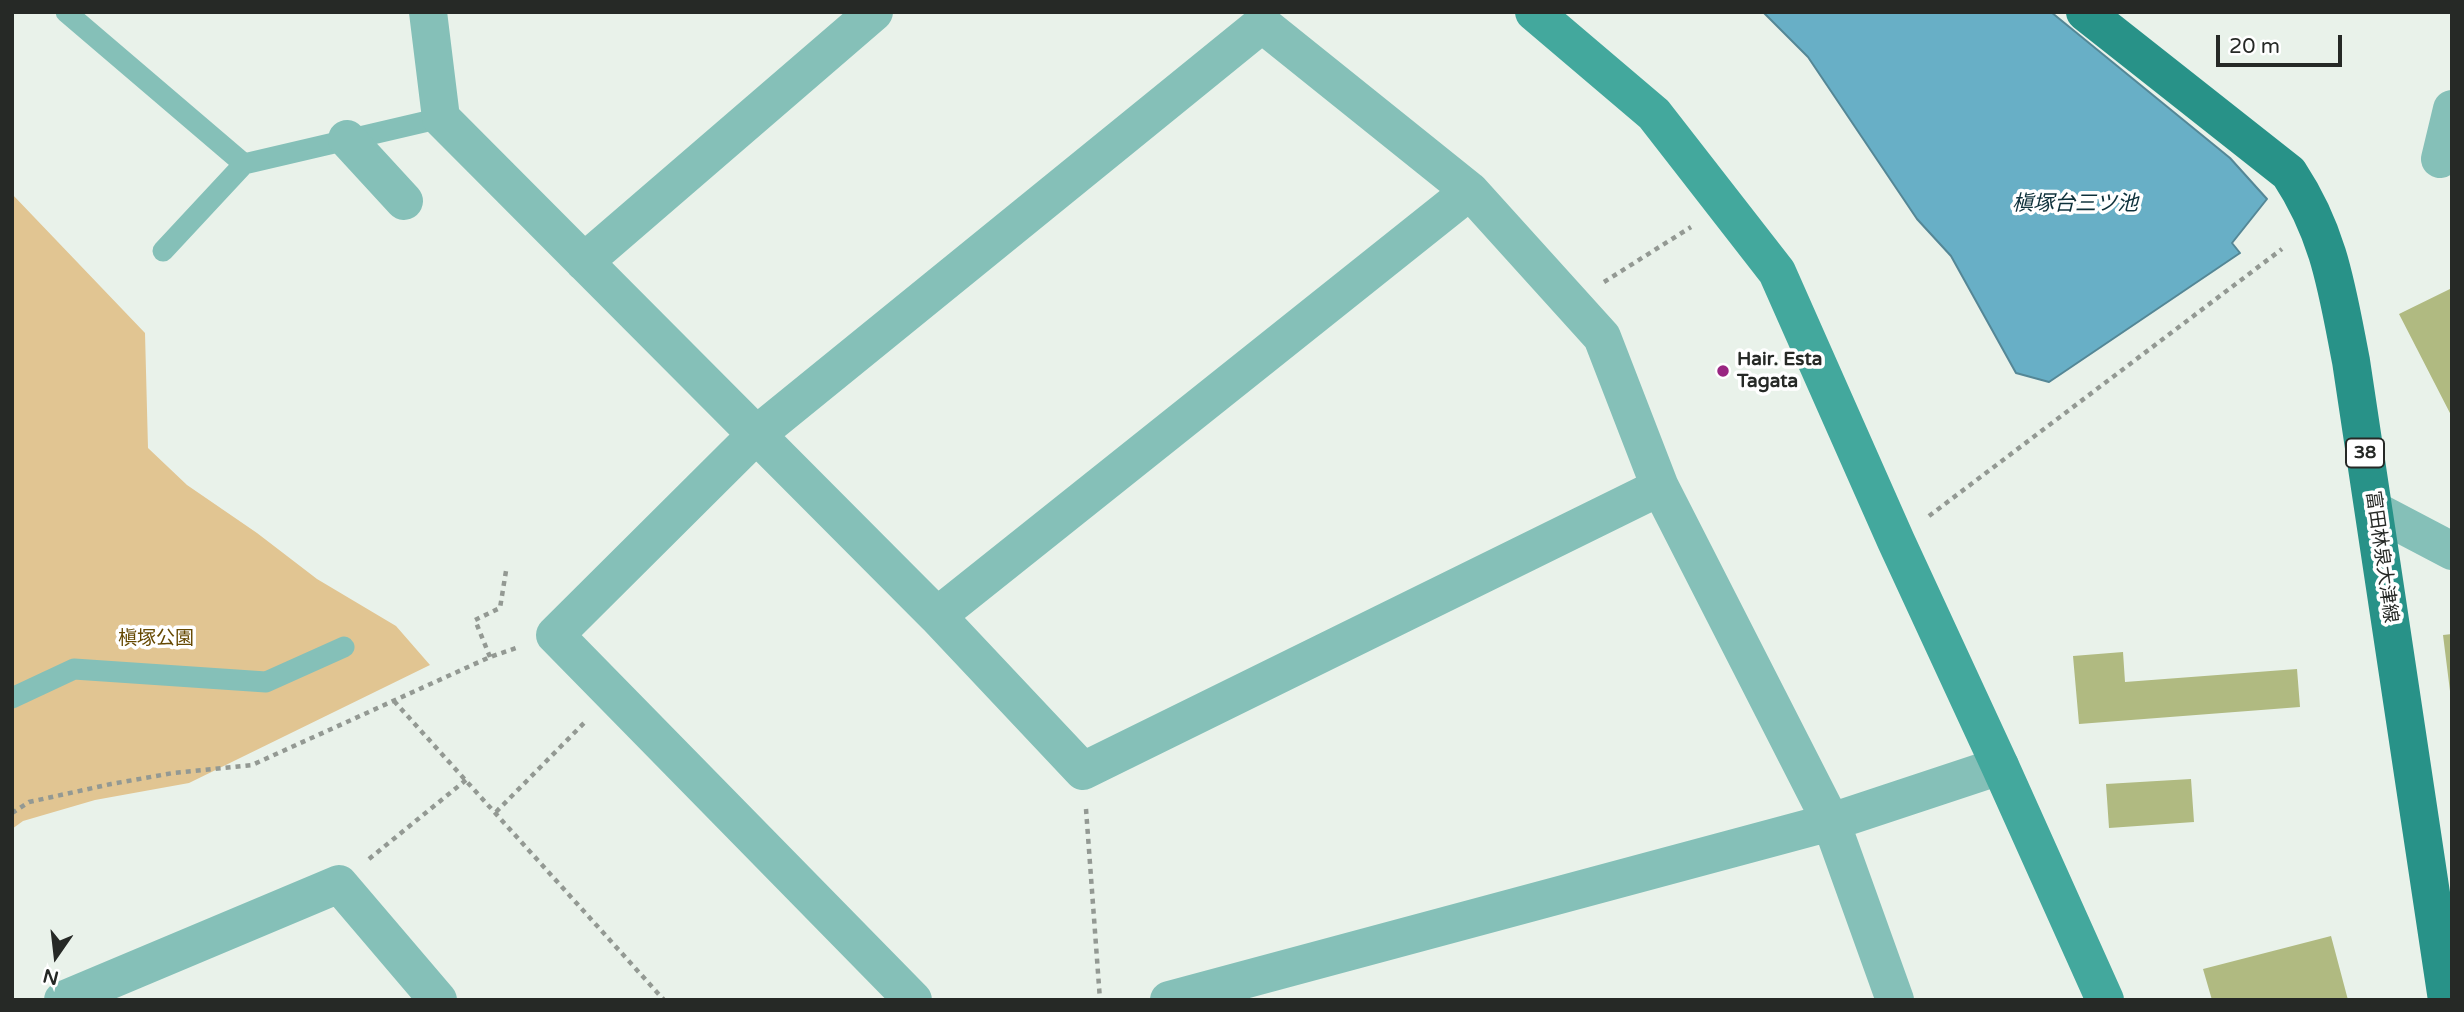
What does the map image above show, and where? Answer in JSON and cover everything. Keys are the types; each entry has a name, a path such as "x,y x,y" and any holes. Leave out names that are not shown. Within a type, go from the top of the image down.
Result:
{"main road":[{"name":"富田林泉大津線","path":"2085,12 2288,173 2302,193 2330,257 2351,361 2447,1000"}],"street":[{"path":"428,12 441,118 937,616 1083,771 1660,487"},
{"path":"584,262 874,12"},
{"path":"1535,12 1654,114 1777,272 2105,1000"},
{"path":"913,1000 555,635 756,435 1256,18 1469,191 1602,337 1660,487 1831,822 1895,1000"},
{"path":"2440,159 2452,109"},
{"path":"347,139 404,201"},
{"path":"937,616 1469,191"},
{"path":"2374,510 2452,551"},
{"path":"1169,1000 1831,822 2000,766"},
{"path":"64,1000 131,987 339,884 438,1000"}],"lane":[{"path":"66,12 244,164"},
{"path":"163,251 244,164 441,118"},
{"path":"12,698 74,669 265,681 344,647"}],"path":[{"path":"1571,303 1725,205"},
{"path":"1896,541 2270,257"},
{"path":"490,657 475,620 500,608 506,571"},
{"path":"12,813 29,802 111,784 173,773 252,765 490,657 555,635"},
{"path":"496,812 612,695"},
{"path":"394,701 664,1000"},
{"path":"1083,771 1100,1000"},
{"path":"339,884 466,780"}],"green space":[{"name":"槇塚公園","path":"12,194 145,333 148,448 187,485 257,533 317,579 396,626 430,665 189,783 95,800 23,821 12,829"}],"water":[{"name":"槇塚台三ツ池","path":"1763,12 2051,12 2230,158 2267,199 2232,243 2240,253 2049,382 2016,373 1951,256 1917,219 1808,57"}],"building":[{"path":"2452,288 2452,417 2399,314"},
{"path":"2452,634 2452,691 2450,691 2443,635"},
{"path":"2123,652 2125,682 2297,669 2300,707 2079,724 2073,656"},
{"path":"2191,779 2194,822 2109,828 2106,784"},
{"path":"2331,936 2348,1000 2212,1000 2203,969"}],"place":[{"name":"Hair. Esta Tagata","path":"1723,371"}]}
